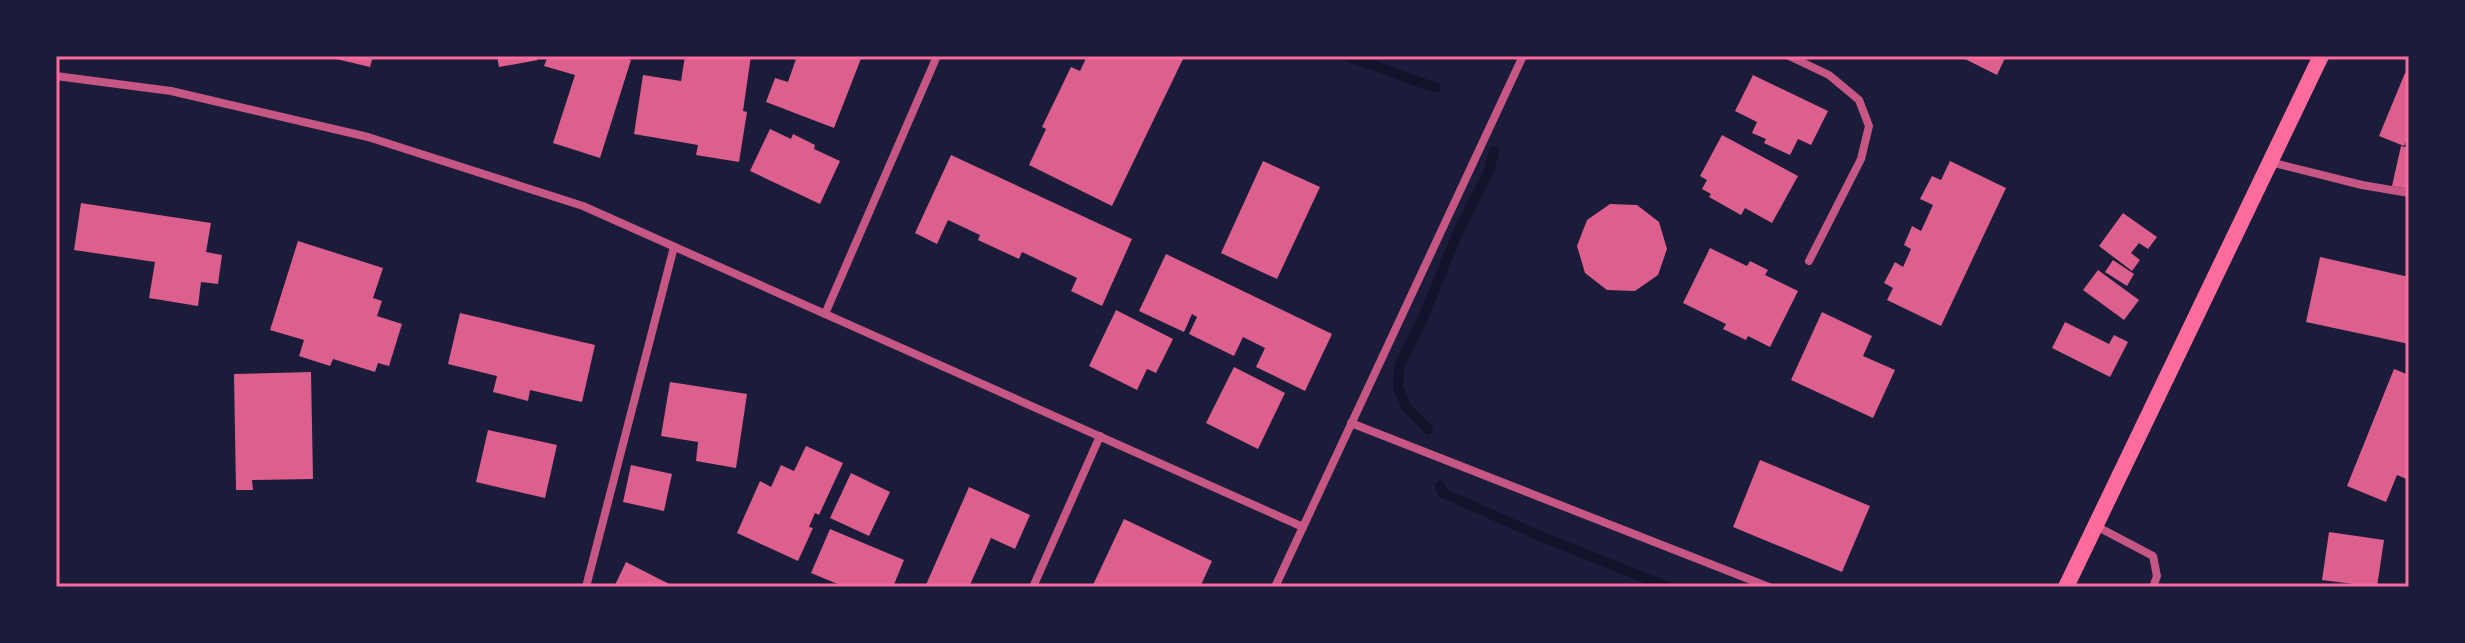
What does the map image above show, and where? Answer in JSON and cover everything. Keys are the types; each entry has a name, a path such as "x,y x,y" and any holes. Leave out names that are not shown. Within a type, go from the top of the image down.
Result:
{"main road":[{"path":"2066,587 2270,162 2317,57"}],"street":[{"path":"825,314 937,56"},
{"path":"1275,587 1523,56"},
{"path":"1789,56 1829,75 1859,100 1869,126 1861,159 1809,261"},
{"path":"56,76 171,91 368,137 583,206 1303,527"},
{"path":"2270,162 2362,185 2409,193"},
{"path":"586,587 674,247"},
{"path":"1351,423 1769,587"},
{"path":"1033,587 1100,436"},
{"path":"2096,526 2153,556 2157,576 2153,587"}],"building":[{"path":"324,56 373,56 370,67"},
{"path":"497,56 537,56 538,60 499,67"},
{"path":"548,56 619,56 631,60 600,158 553,143 575,75 544,66"},
{"path":"685,56 751,56 739,162 696,155 698,145 634,134 643,75 681,81"},
{"path":"797,56 862,56 834,128 766,102 775,78 788,82"},
{"path":"1087,56 1177,56 1183,59 1112,206 1029,165 1046,129 1042,127 1071,67 1080,71"},
{"path":"1959,56 2006,56 1997,75"},
{"path":"2405,73 2409,75 2409,134 2404,146 2379,136"},
{"path":"1753,75 1828,111 1811,145 1798,139 1790,155 1764,143 1766,139 1752,133 1757,122 1735,111"},
{"path":"770,129 791,139 793,134 815,145 814,149 840,161 820,204 750,171"},
{"path":"1722,135 1798,176 1772,223 1745,208 1741,215 1709,197 1711,194 1702,189 1707,180 1700,176"},
{"path":"2401,146 2409,148 2409,189 2392,186"},
{"path":"951,155 1132,239 1102,306 1071,291 1077,278 1022,252 1019,259 978,240 980,235 948,220 937,244 915,233"},
{"path":"1263,161 1320,187 1277,279 1221,253"},
{"path":"1950,161 2006,188 1941,326 1887,300 1893,288 1884,283 1895,262 1903,267 1911,249 1904,245 1912,226 1921,231 1933,205 1920,199 1932,176 1941,180"},
{"path":"81,203 211,223 206,252 222,255 218,284 201,282 198,306 149,298 155,262 74,250"},
{"path":"1610,204 1637,205 1659,222 1667,249 1658,275 1635,291 1607,290 1585,273 1577,246 1587,220"},
{"path":"2123,213 2157,237 2148,249 2139,243 2131,253 2140,260 2132,271 2099,246"},
{"path":"298,241 383,268 373,298 382,301 377,316 402,324 389,366 378,363 375,372 333,359 330,366 299,356 304,340 270,330"},
{"path":"1710,248 1747,266 1750,261 1768,270 1765,275 1798,291 1770,347 1748,336 1746,340 1723,329 1726,324 1683,303"},
{"path":"1166,254 1332,334 1305,391 1256,367 1265,348 1243,337 1234,356 1189,334 1197,317 1192,314 1184,332 1139,311"},
{"path":"2320,257 2409,277 2409,344 2306,322"},
{"path":"2113,260 2134,274 2127,286 2105,272"},
{"path":"2098,270 2139,300 2124,320 2083,290"},
{"path":"1116,310 1173,339 1156,373 1147,369 1137,390 1089,366"},
{"path":"1822,312 1872,336 1863,356 1895,370 1873,418 1791,380"},
{"path":"460,313 595,345 582,402 530,390 528,401 493,392 497,376 448,364"},
{"path":"2065,322 2109,344 2114,335 2128,342 2110,377 2052,348"},
{"path":"1234,367 1285,393 1258,449 1206,423"},
{"path":"2394,369 2409,375 2409,480 2397,475 2386,502 2347,486"},
{"path":"311,372 313,479 252,480 253,490 236,490 234,374"},
{"path":"670,382 747,394 736,468 696,461 698,442 661,436"},
{"path":"488,430 557,445 545,498 476,482"},
{"path":"806,446 843,463 819,515 815,513 809,527 813,528 798,561 737,533 760,481 771,487 781,465 794,471"},
{"path":"1760,460 1870,506 1842,572 1733,527"},
{"path":"631,465 672,474 664,511 623,502"},
{"path":"851,473 890,492 869,536 830,518"},
{"path":"969,487 1030,515 1015,549 991,538 969,587 925,587"},
{"path":"1124,519 1212,561 1200,587 1092,587"},
{"path":"830,529 904,560 893,587 845,587 811,573"},
{"path":"2329,532 2384,540 2377,587 2322,580"},
{"path":"626,562 675,587 614,587"}],"waterway":[{"path":"1347,56 1436,88"},
{"path":"1428,429 1406,407 1398,387 1399,366 1423,318 1458,232 1489,171 1494,151"},
{"path":"1440,486 1443,493 1668,587"}]}
